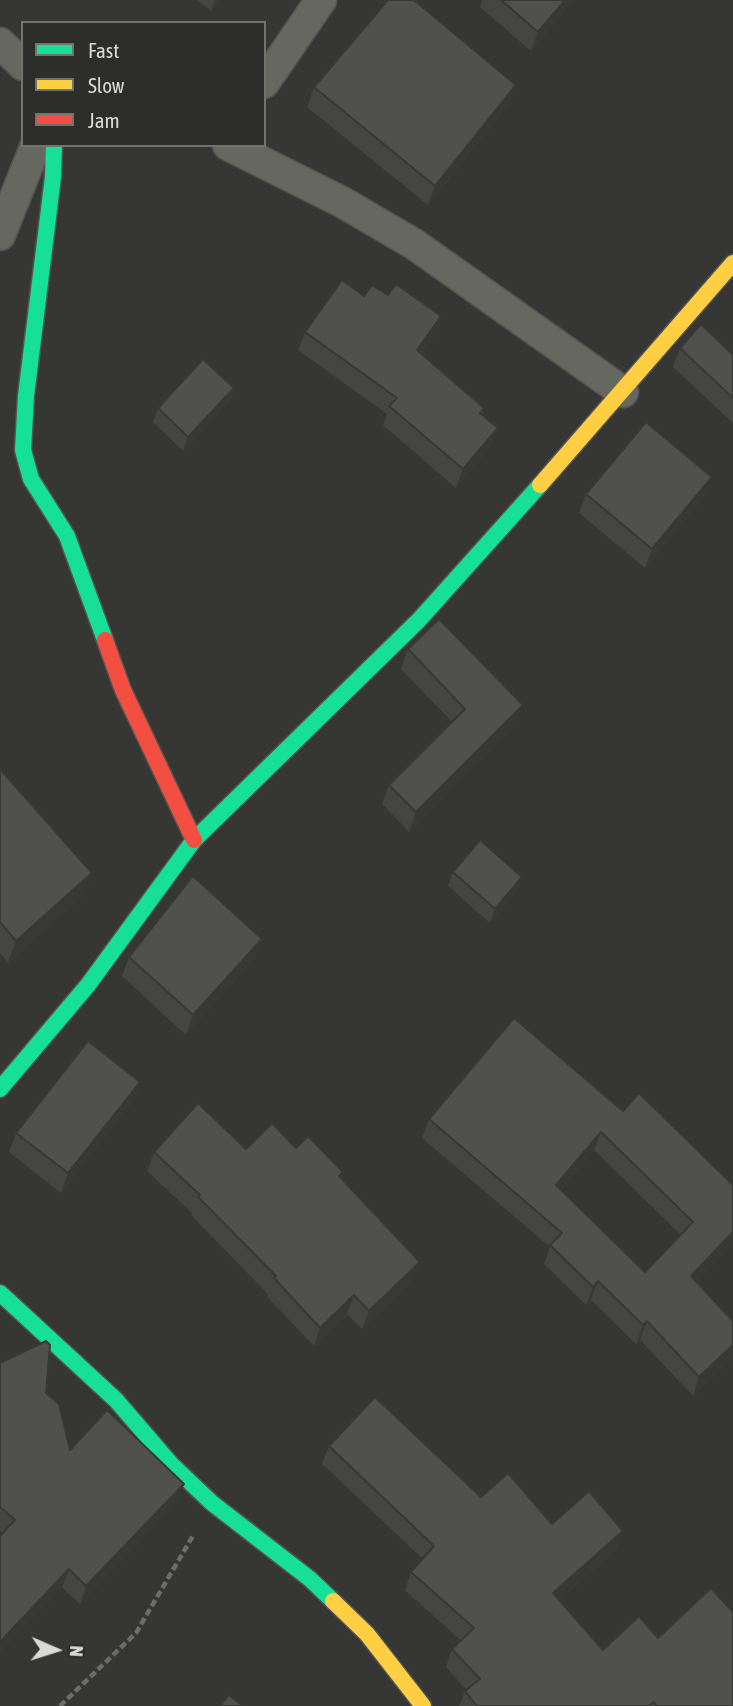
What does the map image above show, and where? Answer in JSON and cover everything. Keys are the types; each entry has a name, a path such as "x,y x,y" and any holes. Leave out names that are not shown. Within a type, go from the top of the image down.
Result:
{"street":[{"path":"266,80 321,0"},
{"path":"0,43 21,63"},
{"path":"0,235 35,147"},
{"path":"54,147 53,177 26,396 23,450 31,479 67,536 123,690 194,840"},
{"path":"232,147 342,202 414,244 623,392"},
{"path":"0,1089 88,985 194,840 418,620 623,392 733,263"},
{"path":"0,1293 116,1400 171,1464 212,1503 310,1580 367,1634 423,1706"}],"path":[{"path":"60,1706 136,1633 212,1503"}],"building":[{"path":"388,0 414,0 516,85 435,186 314,87"},
{"path":"501,0 565,0 538,32"},
{"path":"342,280 364,296 372,285 388,295 396,284 441,316 417,350 484,408 480,413 498,428 463,469 389,406 397,398 305,332"},
{"path":"701,324 733,355 733,398 680,348"},
{"path":"203,359 234,388 188,437 158,408"},
{"path":"646,422 712,477 652,549 586,494"},
{"path":"439,619 523,705 416,812 389,785 465,709 408,649"},
{"path":"0,769 92,873 16,941 0,922"},
{"path":"480,840 522,877 495,909 453,872"},
{"path":"193,876 262,939 193,1015 129,957"},
{"path":"514,1018 623,1111 639,1093 733,1185 733,1232 691,1276 733,1321 733,1345 699,1377 647,1321 643,1325 598,1281 593,1287 550,1245 562,1233 429,1119","holes":["601,1132 693,1222 645,1272 556,1185"]},
{"path":"88,1041 140,1082 68,1173 16,1133"},
{"path":"198,1103 246,1149 272,1123 296,1148 308,1136 343,1172 339,1176 420,1262 369,1311 354,1295 320,1328 274,1278 276,1276 198,1197 200,1195 154,1152"},
{"path":"46,1341 50,1345 46,1393 59,1404 70,1450 107,1410 184,1484 86,1586 69,1569 0,1642 0,1536 15,1520 0,1507 0,1363"},
{"path":"375,1397 481,1497 508,1473 552,1524 589,1491 623,1531 553,1593 603,1650 639,1616 658,1638 711,1588 733,1612 733,1706 657,1706 654,1702 649,1706 477,1706 465,1691 480,1679 452,1649 474,1628 411,1572 434,1546 329,1446"},
{"path":"229,1695 243,1706 220,1706"}],"traffic: fast":[{"path":"54,147 53,177 26,396 23,450 31,479 67,536 105,640"},
{"path":"0,1089 88,985 194,840 419,620 540,485"},
{"path":"0,1293 116,1400 171,1464 212,1503 310,1579 333,1601"}],"traffic: slow":[{"path":"540,485 733,263"},
{"path":"333,1601 367,1634 423,1706"}],"traffic: jam":[{"path":"105,640 123,690 194,840"}]}
